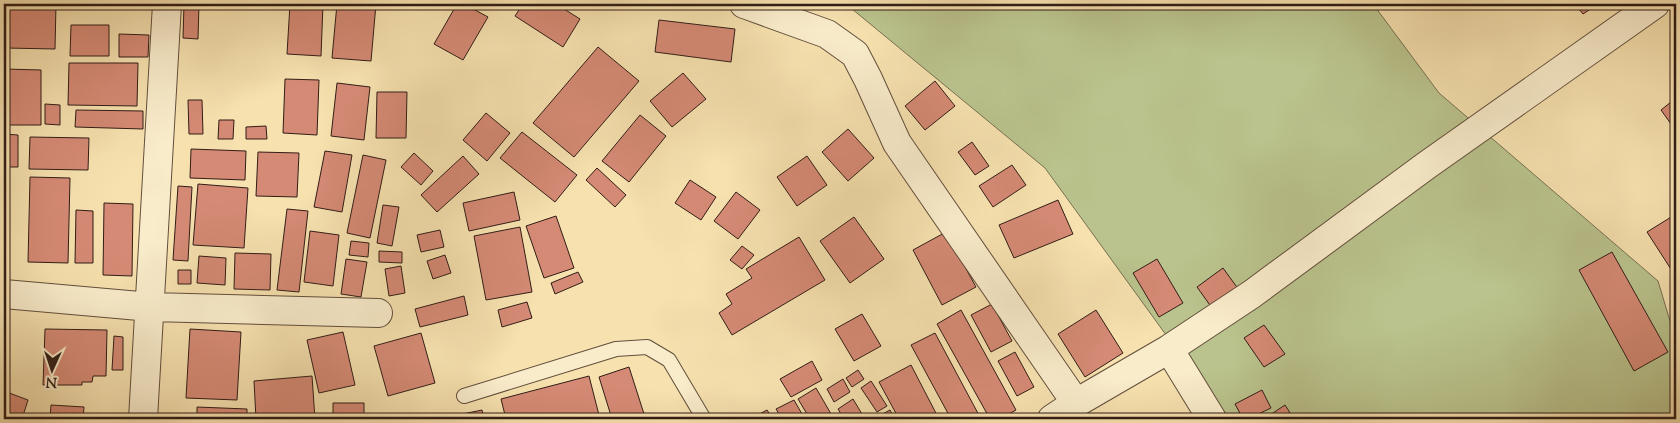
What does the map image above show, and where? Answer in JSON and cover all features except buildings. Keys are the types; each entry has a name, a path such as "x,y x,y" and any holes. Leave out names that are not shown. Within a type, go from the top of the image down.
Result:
{"street":[{"path":"143,419 151,307 167,4"},
{"path":"744,4 827,34 855,54 897,143 1076,403"},
{"path":"1052,419 1169,349 1252,294 1427,165 1655,4"},
{"path":"4,294 151,307 378,313"},
{"path":"1169,349 1212,419"}],"lane":[{"path":"464,396 616,349 646,347 669,360 704,419"}],"green space":[{"path":"846,4 1373,4 1439,93 1658,281 1676,341 1676,419 1227,419 1045,168"}]}
